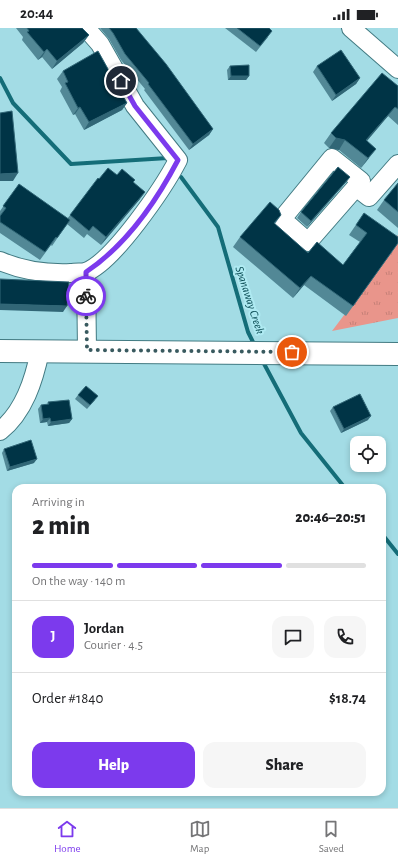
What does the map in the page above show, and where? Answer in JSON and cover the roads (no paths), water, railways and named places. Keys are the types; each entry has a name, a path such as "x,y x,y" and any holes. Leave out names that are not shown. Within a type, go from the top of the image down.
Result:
{"main road":[{"path":"0,351 87,350 398,354"}],"street":[{"path":"0,261 32,271 56,273 86,272 101,262 130,230 152,203 178,160 135,106 100,44 86,28"},
{"path":"351,28 398,69"},
{"path":"362,192 361,181 332,158 282,219 308,242 362,192 398,164"},
{"path":"86,272 87,350"},
{"path":"0,431 10,423 34,380 40,351"}],"waterway":[{"name":"Spanaway Creek","path":"0,78 13,103 71,164 168,158"},
{"name":"Spanaway Creek","path":"181,177 218,227 248,332 255,346"},
{"name":"Spanaway Creek","path":"262,360 301,433 342,484"},
{"name":"Spanaway Creek","path":"386,539 398,554"}]}
